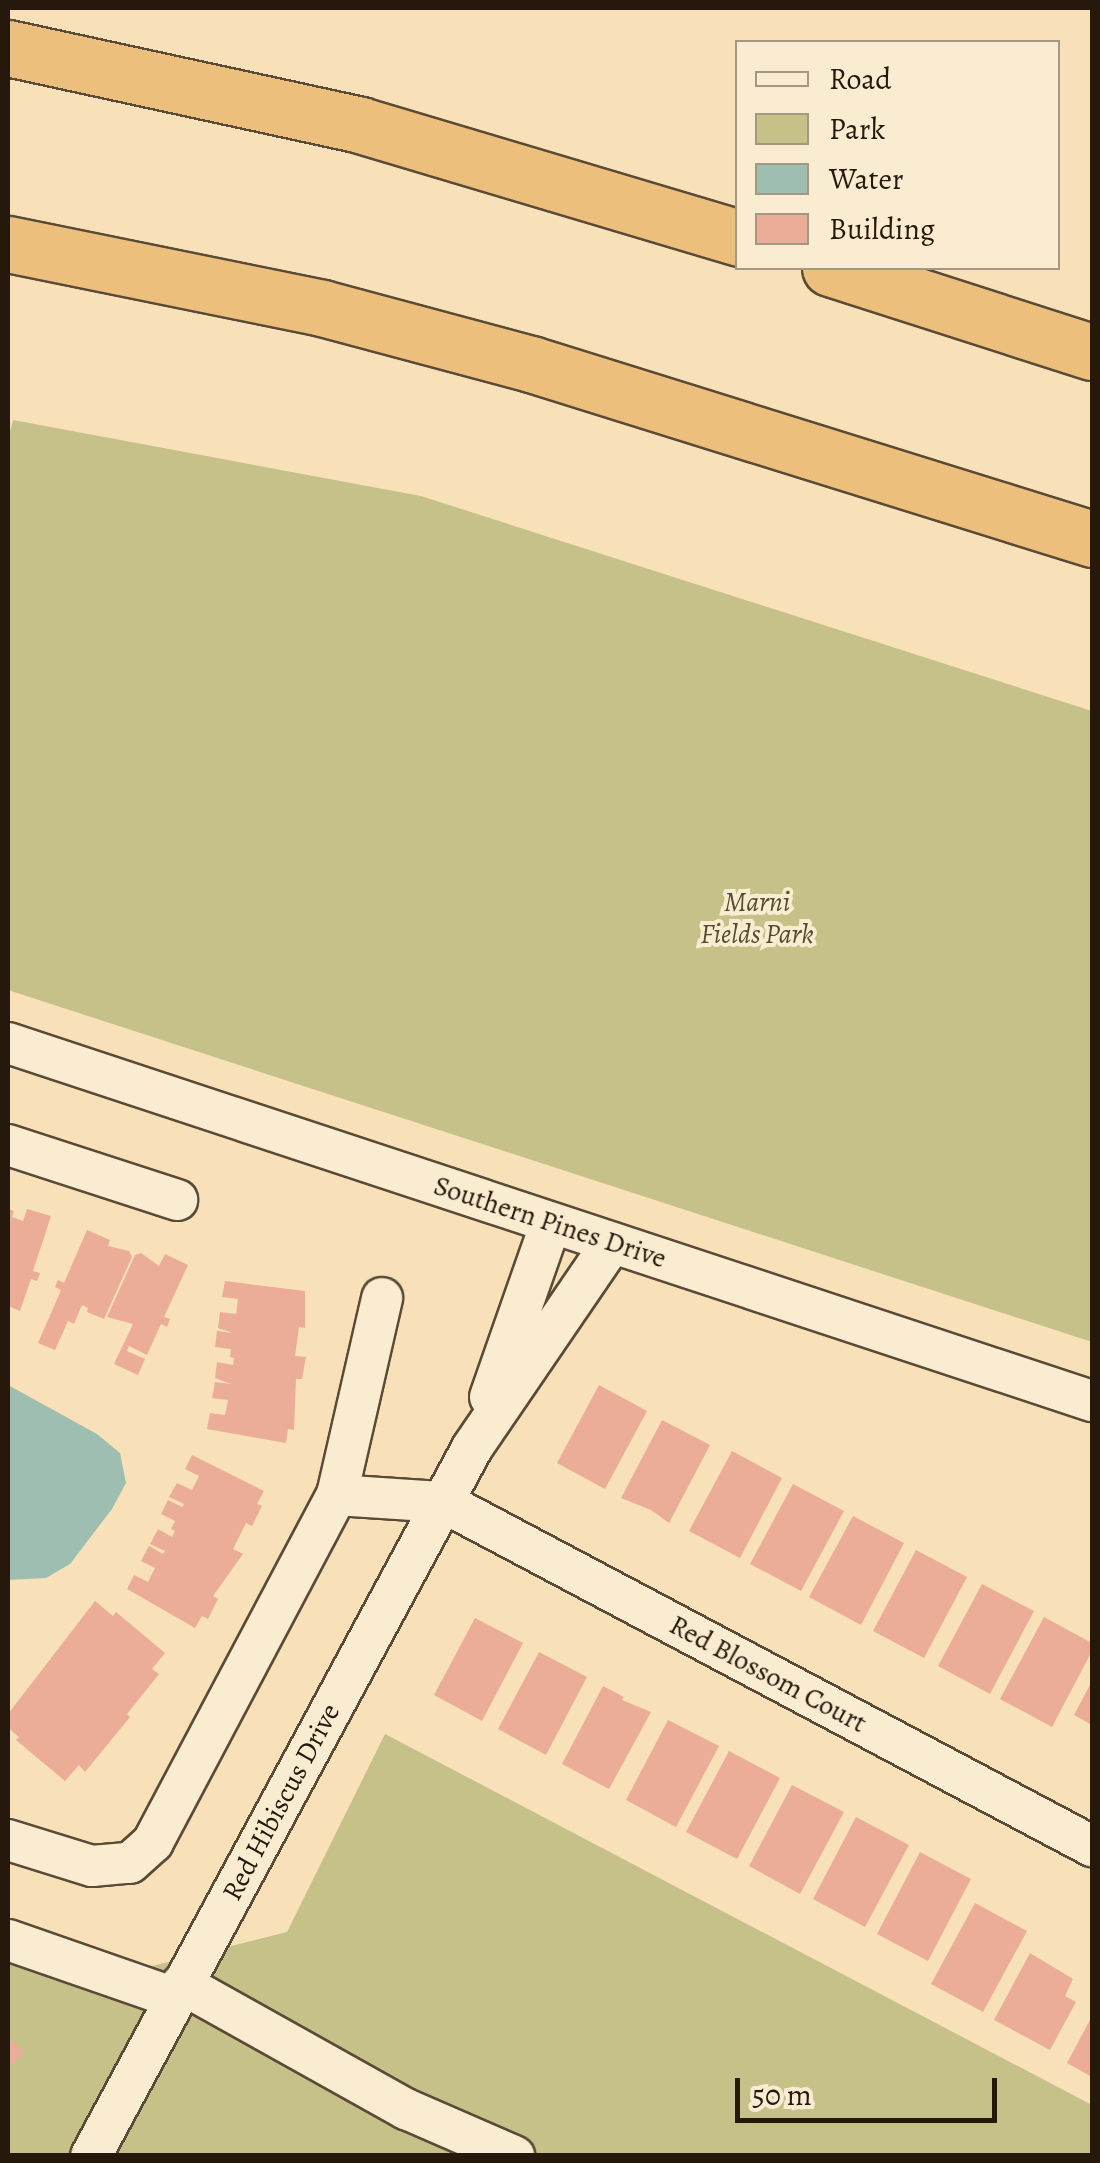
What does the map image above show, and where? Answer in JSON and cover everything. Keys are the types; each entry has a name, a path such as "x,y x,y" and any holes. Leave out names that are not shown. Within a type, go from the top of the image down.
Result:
{"highway":[{"path":"8,48 360,125 735,237"},
{"path":"8,244 322,308 531,364 1092,539"},
{"path":"836,270 1092,352"}],"street":[{"name":"Southern Pines Drive","path":"8,1043 1092,1401"},
{"path":"8,1145 178,1200"},
{"name":"Red Hibiscus Drive","path":"472,1448 551,1223"},
{"name":"Red Hibiscus Drive","path":"91,2156 472,1448 612,1243"},
{"path":"8,1840 92,1866 130,1863 152,1842 337,1495 382,1298"},
{"path":"337,1495 443,1502"},
{"name":"Red Blossom Court","path":"443,1502 1092,1846"},
{"path":"8,1940 179,1991 406,2109 514,2156"}],"green space":[{"name":"Marni Fields Park","path":"13,420 421,496 1092,711 1092,1342 8,990 8,439"},
{"path":"385,1734 1092,2105 1092,2156 8,2156 8,1941 109,1977 287,1932"}],"water":[{"path":"8,1385 97,1434 120,1453 126,1483 112,1509 70,1564 46,1578 8,1580"}],"building":[{"path":"8,1209 14,1211 12,1217 23,1221 27,1209 51,1216 33,1271 40,1273 37,1281 31,1279 20,1311 8,1306"},
{"path":"87,1230 110,1240 108,1246 129,1251 132,1257 104,1319 87,1312 88,1308 82,1305 74,1324 68,1321 55,1350 38,1343 61,1290 55,1287 58,1280 64,1283"},
{"path":"141,1253 159,1266 165,1254 188,1265 164,1317 170,1319 167,1327 161,1324 147,1355 129,1346 127,1351 145,1359 138,1375 114,1364 133,1324 107,1317 135,1255"},
{"path":"225,1281 305,1291 305,1328 299,1327 295,1356 306,1357 302,1379 296,1379 294,1430 288,1429 286,1443 207,1429 210,1413 225,1415 228,1400 212,1398 215,1382 231,1384 215,1378 217,1362 233,1365 234,1358 230,1357 231,1349 215,1347 217,1331 233,1333 218,1328 220,1312 236,1314 238,1299 222,1297"},
{"path":"599,1385 647,1411 605,1489 557,1463"},
{"path":"662,1420 710,1445 669,1523 651,1510 621,1498"},
{"path":"732,1451 782,1478 740,1558 689,1531"},
{"path":"192,1455 264,1491 252,1526 246,1523 233,1549 243,1554 213,1596 218,1599 208,1619 202,1616 195,1628 127,1589 134,1575 148,1582 155,1568 141,1561 149,1546 163,1554 165,1551 150,1544 158,1529 172,1537 175,1531 171,1529 175,1521 161,1514 168,1500 182,1507 184,1504 169,1497 177,1483 192,1490 199,1476 185,1469"},
{"path":"793,1484 844,1511 801,1591 750,1564"},
{"path":"853,1516 904,1543 861,1625 809,1597"},
{"path":"916,1550 967,1577 924,1658 873,1631"},
{"path":"982,1584 1034,1611 990,1694 938,1666"},
{"path":"95,1601 113,1616 116,1612 165,1653 152,1669 159,1674 127,1714 130,1717 85,1772 79,1765 65,1781 16,1740 19,1737 8,1728 8,1714"},
{"path":"1044,1617 1092,1643 1092,1651 1052,1727 1000,1699"},
{"path":"475,1618 523,1643 482,1721 434,1695"},
{"path":"539,1652 587,1677 546,1755 498,1729"},
{"path":"1092,1681 1092,1725 1074,1715"},
{"path":"603,1686 624,1697 622,1700 651,1712 609,1789 562,1764"},
{"path":"668,1720 719,1746 676,1827 626,1800"},
{"path":"729,1751 780,1778 737,1859 686,1832"},
{"path":"792,1785 844,1812 800,1894 749,1866"},
{"path":"856,1817 909,1845 865,1927 813,1899"},
{"path":"920,1852 971,1879 928,1961 877,1934"},
{"path":"975,1903 1027,1931 983,2012 931,1984"},
{"path":"1030,1953 1073,1979 1065,1996 1076,2002 1050,2050 994,2020"},
{"path":"1092,2016 1092,2077 1067,2063"},
{"path":"8,2037 24,2052 8,2069"}]}
